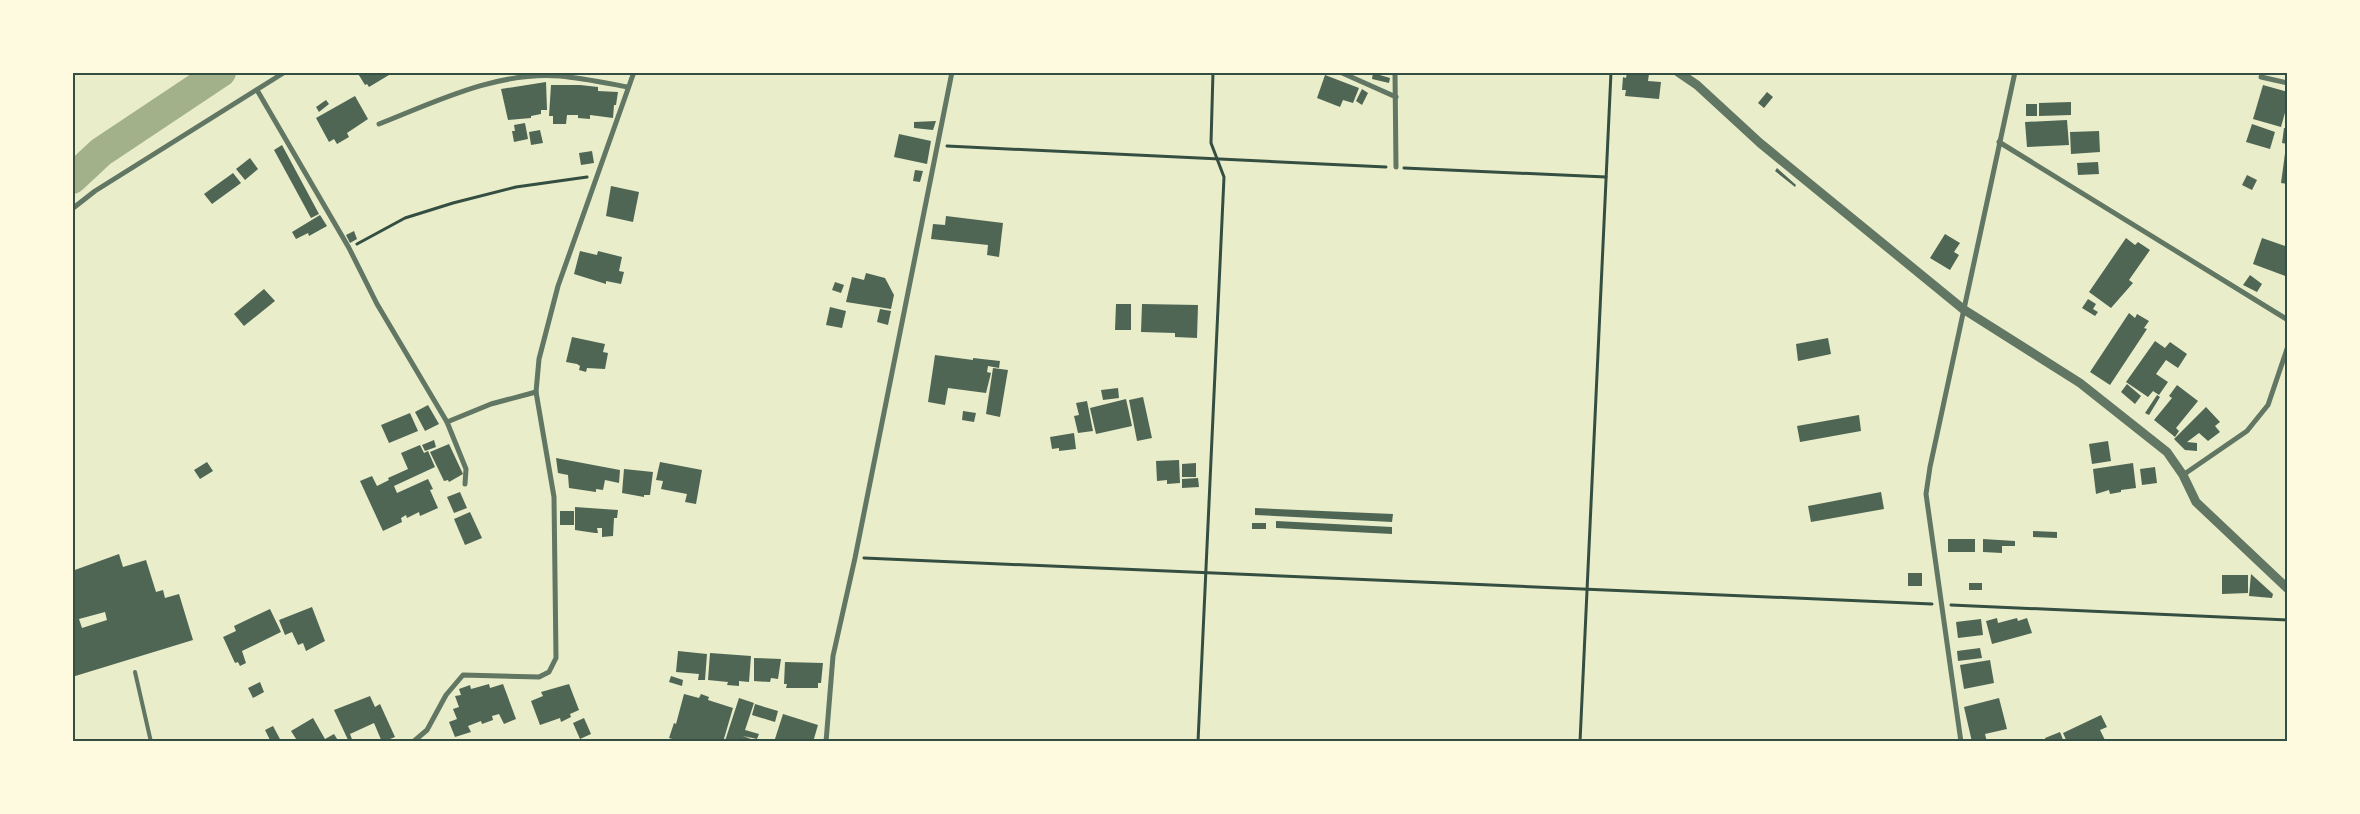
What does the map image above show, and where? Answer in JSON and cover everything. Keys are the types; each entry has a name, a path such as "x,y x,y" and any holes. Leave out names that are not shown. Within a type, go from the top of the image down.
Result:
{"street":[{"path":"72,209 95,191 285,72"},
{"path":"413,742 427,730 446,695 463,675 539,677 549,672 556,658 554,498 536,392 539,359 558,286 634,72"},
{"path":"826,742 833,656 856,558 952,72"},
{"path":"1340,72 1396,97"},
{"path":"1394,72 1396,167"},
{"path":"1678,72 1697,84 1760,143 1964,309 2080,383 2167,452 2183,475 2196,502 2288,589"},
{"path":"1961,742 1926,494 1930,467 2015,72"},
{"path":"379,124 469,89 517,79 559,76 628,87"},
{"path":"2261,77 2288,83"},
{"path":"257,90 349,248 377,304 446,422 466,469 465,484"},
{"path":"1999,142 2288,320"},
{"path":"2183,475 2247,431 2268,405 2288,346"},
{"path":"2281,366 2288,366"},
{"path":"446,422 491,404 536,392"}],"lane":[{"path":"135,672 151,742"}],"path":[{"path":"1198,742 1224,177 1211,144 1213,72"},
{"path":"1580,742 1611,72"},
{"path":"938,146 1606,177"},
{"path":"349,248 405,218 453,203 516,187 597,175"},
{"path":"856,558 2288,620"}],"building":[{"path":"357,72 388,72 389,75 369,87 367,84 365,85"},
{"path":"1627,72 1649,74 1648,81 1661,82 1659,99 1625,96 1626,90 1622,90 1623,77 1626,78"},
{"path":"1373,73 1390,78 1389,83 1372,79"},
{"path":"1325,75 1359,88 1353,103 1343,100 1340,107 1317,98"},
{"path":"546,82 547,110 541,110 541,114 531,116 531,118 508,120 501,89"},
{"path":"551,85 580,85 598,87 598,91 618,92 613,118 590,115 590,119 578,118 578,115 567,115 566,124 553,124 553,116 549,116"},
{"path":"2263,85 2288,92 2288,102 2281,127 2253,119"},
{"path":"1362,89 1368,93 1362,105 1356,101"},
{"path":"1767,92 1773,97 1764,108 1758,103"},
{"path":"355,96 368,119 347,133 349,137 337,144 334,139 329,142 316,118"},
{"path":"326,100 329,104 319,112 316,107"},
{"path":"2071,102 2071,115 2039,116 2039,103"},
{"path":"2026,104 2037,104 2037,116 2026,116"},
{"path":"2067,120 2069,145 2027,147 2025,122"},
{"path":"936,121 933,130 914,128 914,122"},
{"path":"525,123 528,139 514,142 512,131 515,131 514,125"},
{"path":"2252,124 2275,132 2270,149 2246,142"},
{"path":"2284,128 2288,128 2288,144 2282,143"},
{"path":"540,130 543,143 531,145 529,132"},
{"path":"2099,131 2100,152 2071,154 2070,132"},
{"path":"899,134 931,141 927,164 894,157"},
{"path":"282,145 319,214 311,218 274,150"},
{"path":"2286,146 2288,146 2288,184 2281,183"},
{"path":"592,151 594,163 581,165 579,153"},
{"path":"250,158 258,169 245,180 236,169"},
{"path":"2098,162 2099,174 2078,175 2077,163"},
{"path":"1777,168 1796,185 1795,187 1775,171"},
{"path":"915,170 923,171 920,182 913,181"},
{"path":"233,173 241,183 212,204 204,194"},
{"path":"2247,175 2257,180 2252,190 2242,185"},
{"path":"611,186 639,192 633,222 606,216"},
{"path":"320,215 327,226 309,236 308,233 296,239 292,232"},
{"path":"946,216 1003,223 999,257 987,255 988,245 931,239 933,224 945,225"},
{"path":"354,231 357,239 350,243 346,235"},
{"path":"1945,234 1960,243 1954,252 1959,255 1950,270 1930,258"},
{"path":"2126,238 2135,245 2138,242 2150,250 2129,280 2133,283 2111,308 2089,292"},
{"path":"2262,238 2288,247 2288,277 2253,264"},
{"path":"580,251 597,255 598,251 622,257 619,271 624,272 621,284 606,281 606,284 574,274"},
{"path":"866,273 885,278 894,295 891,309 846,302 852,277 864,280"},
{"path":"2250,275 2262,284 2257,292 2243,285"},
{"path":"835,282 844,285 841,293 832,290"},
{"path":"264,289 275,301 244,326 234,314"},
{"path":"2088,299 2096,304 2093,309 2098,312 2095,316 2082,308"},
{"path":"1116,304 1131,304 1131,330 1115,330"},
{"path":"1142,304 1198,305 1197,338 1175,337 1175,333 1141,332"},
{"path":"830,307 846,311 842,328 826,325"},
{"path":"880,309 891,311 888,325 877,322"},
{"path":"2129,313 2135,318 2137,314 2149,321 2144,328 2147,329 2110,385 2090,372"},
{"path":"572,337 605,344 603,352 608,353 605,369 587,368 586,372 579,370 580,366 577,364 566,362"},
{"path":"1828,338 1831,354 1798,361 1796,344"},
{"path":"2155,341 2165,348 2170,342 2187,354 2178,368 2166,360 2156,374 2168,382 2159,395 2153,391 2148,397 2126,382"},
{"path":"935,355 1000,361 999,368 988,366 987,372 991,373 986,393 948,388 945,405 928,402"},
{"path":"993,368 1008,370 1000,417 986,414"},
{"path":"2127,384 2141,396 2135,404 2121,392"},
{"path":"2177,385 2198,401 2176,428 2179,431 2175,437 2154,420 2172,398 2169,396"},
{"path":"1118,388 1119,398 1103,400 1101,390"},
{"path":"2157,395 2160,397 2149,415 2145,413"},
{"path":"1143,397 1152,438 1137,441 1129,400"},
{"path":"1126,399 1132,426 1096,434 1090,408"},
{"path":"1087,401 1093,431 1078,433 1074,416 1079,415 1076,403"},
{"path":"428,405 439,424 425,431 415,412"},
{"path":"2206,407 2220,422 2215,426 2220,432 2208,441 2199,433 2187,442 2197,443 2197,451 2185,450 2174,439"},
{"path":"963,411 976,413 974,422 962,420"},
{"path":"410,413 418,431 389,443 381,425"},
{"path":"1859,415 1861,431 1800,442 1797,426"},
{"path":"1074,433 1076,449 1059,451 1059,448 1052,449 1050,437"},
{"path":"434,440 436,447 425,451 422,445"},
{"path":"2108,441 2111,461 2092,464 2089,444"},
{"path":"449,444 463,474 449,482 448,480 444,481 430,452"},
{"path":"420,445 424,453 428,451 435,467 394,486 397,493 428,479 433,489 430,490 438,508 420,516 419,512 407,518 406,515 401,518 402,522 383,531 360,481 372,476 377,486 389,480 388,478 408,469 401,453"},
{"path":"556,458 620,470 619,483 605,480 603,490 596,489 596,492 569,488 568,475 558,473"},
{"path":"1179,460 1180,483 1167,484 1167,480 1157,481 1156,461"},
{"path":"207,462 213,471 200,479 194,470"},
{"path":"660,462 702,470 696,504 685,502 687,494 661,489 663,481 656,480"},
{"path":"1196,463 1196,477 1182,477 1182,464"},
{"path":"2133,463 2136,488 2110,494 2109,490 2096,494 2093,469"},
{"path":"2155,467 2157,483 2142,485 2140,469"},
{"path":"624,469 653,472 650,495 644,495 644,497 622,493"},
{"path":"1198,478 1199,487 1182,488 1182,479"},
{"path":"460,492 467,508 454,513 447,497"},
{"path":"1881,492 1884,509 1811,522 1808,506"},
{"path":"575,507 618,510 617,518 614,518 613,536 602,537 602,528 597,528 598,533 575,530"},
{"path":"1255,508 1393,514 1392,522 1255,515"},
{"path":"560,511 574,511 574,525 560,525"},
{"path":"470,512 482,538 465,545 454,519"},
{"path":"1276,521 1392,527 1392,534 1276,528"},
{"path":"1252,523 1266,523 1266,529 1252,529"},
{"path":"2033,531 2057,532 2057,538 2033,537"},
{"path":"1948,539 1975,539 1975,552 1948,552"},
{"path":"1983,539 2015,541 2015,546 2002,546 2002,553 1983,552"},
{"path":"119,554 123,567 146,560 156,592 163,590 165,598 179,594 193,640 72,677 72,571","holes":["105,612 107,620 82,628 79,619"]},
{"path":"1908,573 1922,573 1922,586 1908,586"},
{"path":"2251,574 2273,594 2272,598 2249,596"},
{"path":"2222,575 2248,575 2248,593 2222,594"},
{"path":"1969,583 1982,583 1982,590 1969,590"},
{"path":"312,607 325,641 306,651 303,643 298,645 292,632 285,635 279,620"},
{"path":"270,609 281,632 242,651 246,663 240,666 238,662 235,663 223,637 236,631 234,626"},
{"path":"1997,618 1998,623 2017,618 2018,621 2027,618 2032,633 1992,644 1986,621"},
{"path":"1981,619 1983,635 1958,638 1956,622"},
{"path":"1980,648 1982,658 1958,661 1957,651"},
{"path":"678,651 707,654 705,680 698,680 699,674 676,672"},
{"path":"710,653 751,656 749,682 739,681 739,686 727,685 728,682 708,680"},
{"path":"754,658 781,659 778,679 771,678 770,682 754,681"},
{"path":"1990,660 1994,683 1964,689 1960,665"},
{"path":"785,662 823,663 821,683 818,683 818,688 786,688 787,684 784,684"},
{"path":"671,676 683,680 682,686 669,682"},
{"path":"260,682 264,692 253,698 248,688"},
{"path":"489,684 490,688 503,684 516,719 504,724 499,714 492,716 493,720 482,724 481,721 468,726 471,732 455,737 449,722 457,719 453,709 459,707 455,696 461,695 459,689 470,685 471,689"},
{"path":"569,684 579,710 570,714 571,717 561,722 560,718 540,725 531,701 543,696 541,692"},
{"path":"684,694 699,698 701,694 709,697 708,700 733,708 723,742 682,742 669,738 674,723 676,724"},
{"path":"370,696 375,707 380,704 395,737 382,742 374,723 350,734 353,742 349,742 334,710"},
{"path":"739,698 754,703 745,730 759,734 757,739 743,736 759,742 725,741"},
{"path":"1999,698 2007,729 1985,734 1987,742 1972,742 1964,707"},
{"path":"755,704 778,711 775,722 752,715"},
{"path":"783,714 818,725 813,742 774,742"},
{"path":"2101,715 2107,727 2100,730 2106,742 2067,742 2063,733"},
{"path":"313,718 325,739 334,734 339,742 298,742 291,731"},
{"path":"584,718 591,734 580,739 573,723"},
{"path":"273,726 280,742 271,742 265,730"},
{"path":"2060,732 2064,742 2046,742 2045,738"}],"waterway":[{"path":"72,179 101,152 221,72"}]}
